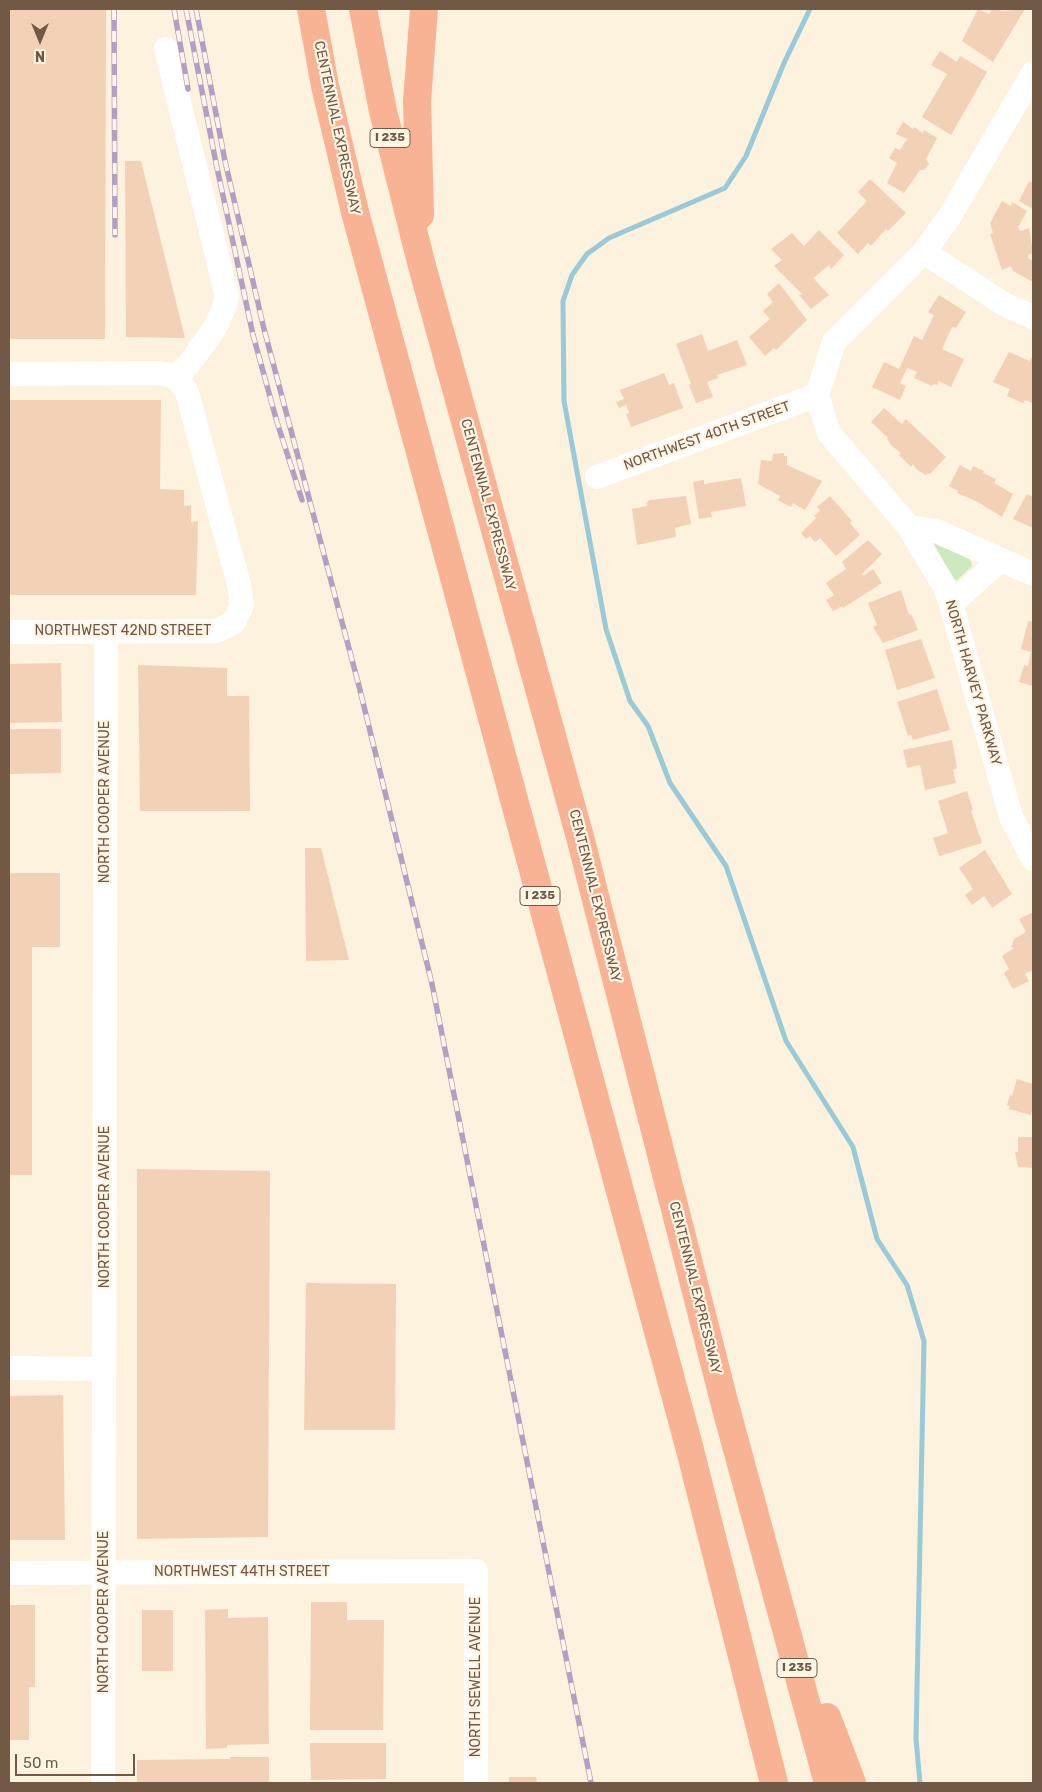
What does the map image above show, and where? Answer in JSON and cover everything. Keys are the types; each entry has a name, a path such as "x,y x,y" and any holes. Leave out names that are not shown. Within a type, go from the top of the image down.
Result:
{"highway":[{"name":"CENTENNIAL EXPRESSWAY","path":"311,9 325,86 355,212 689,1446 774,1783"},
{"name":"CENTENNIAL EXPRESSWAY","path":"363,9 383,111 422,266 580,837 722,1396 828,1783"},
{"path":"422,266 417,101 424,9"},
{"path":"765,1552 852,1783"}],"street":[{"path":"9,374 156,373 166,374 175,378 190,364 210,335 224,308 227,296 166,49"},
{"path":"817,395 834,342 924,252 952,214 1033,72"},
{"path":"924,252 1004,304 1033,317"},
{"name":"NORTHWEST 42ND STREET","path":"9,632 210,631 225,628 234,622 242,605 239,585 187,392 175,378"},
{"name":"NORTHWEST 40TH STREET","path":"597,477 817,395"},
{"name":"NORTH HARVEY PARKWAY","path":"817,395 829,433 909,527 945,586 952,604 1011,816 1033,859"},
{"path":"909,527 936,531 1033,574"},
{"path":"952,604 1000,560"},
{"name":"NORTH COOPER AVENUE","path":"103,1783 106,632"},
{"path":"9,1368 104,1369"},
{"name":"NORTHWEST 44TH STREET","path":"9,1573 476,1571"},
{"name":"NORTH SEWELL AVENUE","path":"476,1571 476,1783"}],"green space":[{"path":"933,542 969,556 972,566 957,580 952,579"}],"building":[{"path":"9,9 106,9 105,339 9,339"},
{"path":"978,9 989,14 992,9 1003,11 1025,9 993,62 962,41"},
{"path":"940,51 957,62 960,56 987,72 951,135 922,117 947,74 931,65"},
{"path":"903,122 913,129 914,127 923,133 924,130 937,138 926,159 929,164 924,170 920,170 904,193 887,183 897,163 889,158 895,148 900,150 907,139 896,134"},
{"path":"125,161 141,161 185,338 126,337"},
{"path":"870,179 906,213 888,231 886,229 871,246 868,243 858,254 837,233 867,201 858,192"},
{"path":"1029,181 1033,183 1033,209 1019,201"},
{"path":"1002,201 1011,206 1012,202 1027,211 1018,227 1020,231 1029,228 1033,253 1028,255 1028,258 1033,261 1033,282 1013,271 1011,266 1002,270 990,234 993,233 990,223"},
{"path":"819,230 844,255 831,269 829,265 813,278 829,295 811,309 799,295 802,294 774,266 782,260 771,249 792,233 804,246"},
{"path":"779,283 807,320 776,350 774,348 765,356 749,337 770,319 763,311 773,302 767,294"},
{"path":"939,295 966,312 956,328 952,327 942,349 964,359 951,387 939,381 937,385 934,384 932,386 914,378 917,372 907,368 900,383 906,386 900,400 872,387 884,362 899,369 914,336 922,340 934,315 928,312"},
{"path":"702,334 708,351 737,340 747,365 717,375 718,378 707,382 713,397 696,403 676,344"},
{"path":"1009,352 1030,361 1031,358 1033,359 1033,403 1025,400 1023,403 1007,396 1010,389 993,382"},
{"path":"664,373 669,385 674,383 683,408 631,427 626,414 629,413 626,405 619,408 616,402 624,399 620,390"},
{"path":"9,400 161,400 160,489 184,490 184,506 191,505 191,522 198,521 196,595 9,595"},
{"path":"884,408 902,424 906,419 946,457 930,474 926,475 917,470 913,464 911,467 899,455 901,453 892,446 888,438 871,422"},
{"path":"784,453 784,456 787,456 787,465 822,481 805,510 793,503 791,507 778,500 780,496 758,484 761,460 772,461 773,454"},
{"path":"960,465 971,471 973,466 984,471 983,473 996,479 994,483 1013,494 1002,517 978,502 957,493 958,491 949,486"},
{"path":"741,478 746,506 711,512 712,517 699,519 693,482 704,480 704,484"},
{"path":"1027,494 1033,497 1033,528 1013,519"},
{"path":"686,496 691,524 675,528 676,537 637,545 632,509 647,506 646,503 650,500"},
{"path":"830,496 852,521 850,523 860,535 836,556 820,538 815,542 810,536 806,539 801,533 816,518 814,516 820,511 817,507"},
{"path":"868,540 882,554 862,574 863,576 873,569 882,583 843,608 842,606 833,611 826,600 834,595 826,583 846,569 842,562"},
{"path":"901,590 909,615 911,614 918,630 883,643 873,627 877,625 868,603"},
{"path":"1028,621 1033,622 1033,686 1019,682 1024,665 1028,666 1031,652 1021,649"},
{"path":"921,639 935,678 897,690 885,650"},
{"path":"61,663 62,722 9,723 9,664"},
{"path":"138,665 227,668 227,696 249,696 250,811 140,811"},
{"path":"937,689 950,730 913,740 911,735 908,736 897,702"},
{"path":"9,729 61,729 61,773 9,774"},
{"path":"952,740 957,768 953,770 956,783 925,790 920,765 907,768 903,750"},
{"path":"967,791 973,810 971,811 982,843 939,856 933,838 948,833 938,801"},
{"path":"305,848 321,848 349,960 306,961"},
{"path":"985,850 1012,894 992,908 984,896 972,905 965,895 973,889 959,868"},
{"path":"9,873 60,873 60,947 32,947 32,1175 9,1175"},
{"path":"1033,912 1033,970 1025,974 1029,981 1013,989 1004,973 1009,969 1002,956 1014,948 1011,947 1014,939 1026,932 1019,919"},
{"path":"1017,1079 1033,1084 1031,1115 1009,1109 1010,1106 1007,1105"},
{"path":"1018,1137 1033,1137 1033,1168 1018,1167 1015,1152 1018,1152"},
{"path":"137,1169 270,1171 268,1537 137,1539"},
{"path":"306,1283 396,1284 395,1430 304,1430"},
{"path":"63,1395 65,1540 9,1540 9,1396"},
{"path":"311,1602 347,1602 347,1620 384,1620 383,1730 310,1730"},
{"path":"9,1605 35,1605 35,1687 29,1687 29,1740 9,1740"},
{"path":"228,1609 228,1618 268,1617 269,1744 227,1745 227,1748 206,1749 205,1610"},
{"path":"142,1610 173,1610 173,1671 142,1671"},
{"path":"310,1743 386,1743 386,1779 311,1780"},
{"path":"230,1757 269,1757 269,1783 137,1783 137,1760 230,1759"},
{"path":"509,1777 536,1777 537,1783 509,1783"}],"waterway":[{"path":"810,9 784,63 746,156 725,188 609,238 587,254 572,275 563,301 564,401 606,629 630,701 648,726 670,783 726,866 786,1041 853,1147 877,1239 907,1285 924,1341 916,1739 920,1783"}],"railway":[{"path":"114,9 115,235"},
{"path":"174,9 188,89"},
{"path":"186,9 216,163 253,335 277,422 302,500"},
{"path":"196,9 225,161 264,329 359,686 432,984 591,1783"}]}
